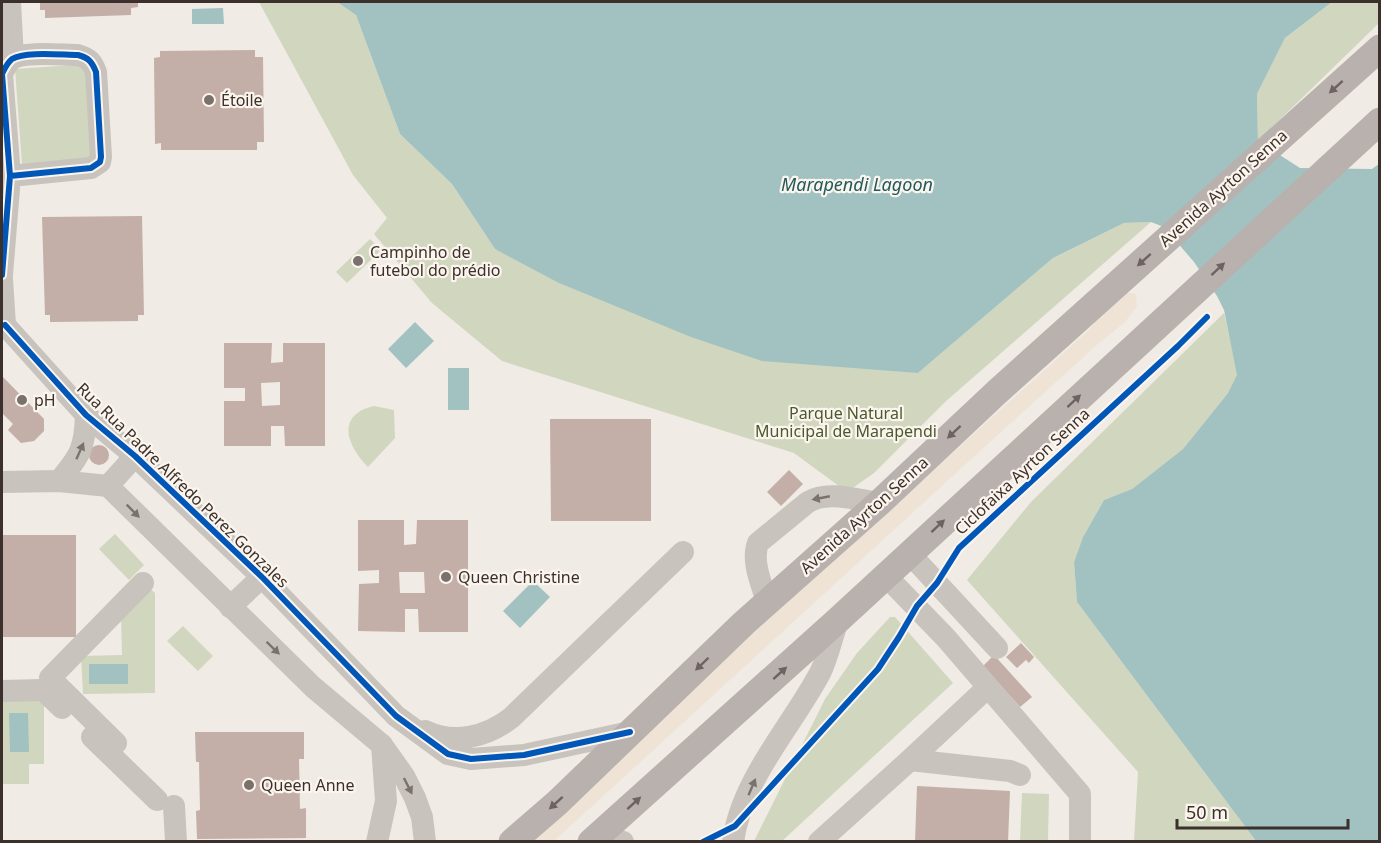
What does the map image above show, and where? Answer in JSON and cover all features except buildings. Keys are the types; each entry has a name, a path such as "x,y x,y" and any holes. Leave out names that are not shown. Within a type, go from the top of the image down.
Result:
{"main road":[{"name":"Avenida Ayrton Senna","path":"512,842 767,602 1380,48"},
{"path":"604,839 909,553 1380,121"}],"street":[{"path":"10,2 13,58"},
{"path":"2,274 10,176 2,74 6,65 13,58 25,55 86,57 96,72 101,157 99,162 91,168 10,176"},
{"path":"2,279 3,324"},
{"name":"Rua Rua Padre Alfredo Perez Gonzales","path":"3,324 86,415 135,456 262,577 396,716 448,754 471,759 524,755 630,732"},
{"path":"59,481 80,454 84,441 86,415"},
{"path":"108,486 135,456"},
{"path":"2,482 59,481 108,486 313,687 382,745 404,776 415,798 422,817 425,842"},
{"path":"767,602 755,559 758,543 817,497 828,496 879,503"},
{"path":"396,716 436,736 460,739 497,729 683,552"},
{"path":"909,553 997,648"},
{"path":"886,576 946,638 1080,794 1080,842"},
{"path":"230,607 262,577"},
{"path":"116,742 50,678 143,583"},
{"path":"733,842 735,826 760,768 821,671 838,620"},
{"path":"822,840 988,687"},
{"path":"2,691 43,690 165,803 176,842"},
{"path":"511,718 510,735 513,744 524,755"},
{"path":"377,842 386,801 382,745"},
{"path":"910,760 1010,771 1020,775"}],"green space":[{"name":"Parque Natural Municipal de Marapendi","path":"259,2 337,2 356,15 400,134 452,184 495,249 918,373 1053,258 1124,223 1151,222 945,402 874,473 847,492 794,453 502,361 432,303 374,234 387,218 353,175"},
{"path":"1332,2 1379,2 1379,23 1258,141 1257,94 1285,38"},
{"path":"88,64 95,159 22,164 15,69"},
{"name":"Campinho de futebol do prédio","path":"370,239 381,250 347,283 336,272"},
{"path":"1224,313 1238,375 1228,393 1183,449 1132,489 1104,500 1083,537 1074,562 1077,602 1256,841 1134,841 1138,772 967,580 1031,502"},
{"path":"374,406 394,410 395,438 368,467 355,450 348,432 349,424 354,416"},
{"path":"115,534 144,565 129,580 99,549"},
{"path":"149,588 155,593 155,693 83,694 81,656 122,655 121,614"},
{"path":"890,617 895,617 953,683 782,841 754,841 825,699 857,653"},
{"path":"183,626 213,656 198,671 167,641"},
{"path":"2,701 44,701 44,764 29,764 29,784 2,784"},
{"path":"1022,793 1049,794 1048,841 1020,841"}],"shaded area":[{"path":"1122,291 1136,294 1137,306 1125,322 968,462 554,841 522,842 1089,330 1108,302"}],"water":[{"name":"Marapendi Lagoon","path":"337,2 1332,2 1285,38 1257,94 1258,141 1300,168 1372,169 1379,164 1379,841 1256,841 1077,602 1074,562 1083,537 1104,500 1132,489 1183,449 1228,393 1237,375 1224,310 1194,262 1164,227 1151,222 1124,223 1053,258 918,373 762,361 691,337 559,283 495,249 452,184 400,134 356,15"},
{"path":"223,8 224,24 192,24 192,9"},
{"path":"415,322 434,341 406,368 388,349"},
{"path":"448,368 469,368 469,410 448,410"},
{"path":"533,581 550,597 520,628 503,611"},
{"path":"89,664 128,664 128,684 89,684"},
{"path":"9,713 28,713 29,752 10,752"}],"cycle path":[{"path":"2,275 10,176 2,74 12,59 26,55 78,55 87,59 96,72 100,162 91,168 10,176"},
{"name":"Ciclofaixa Ayrton Senna","path":"703,842 735,826 878,669 917,606 937,583 959,548 1207,317"},
{"path":"5,325 86,415 135,456 262,577 396,716 448,754 471,759 524,755 630,732"}],"place":[{"name":"Étoile","path":"209,100"},
{"name":"Campinho de futebol do prédio","path":"358,261"},
{"name":"pH","path":"22,400"},
{"name":"Queen Christine","path":"446,577"},
{"name":"Queen Anne","path":"249,785"}]}
